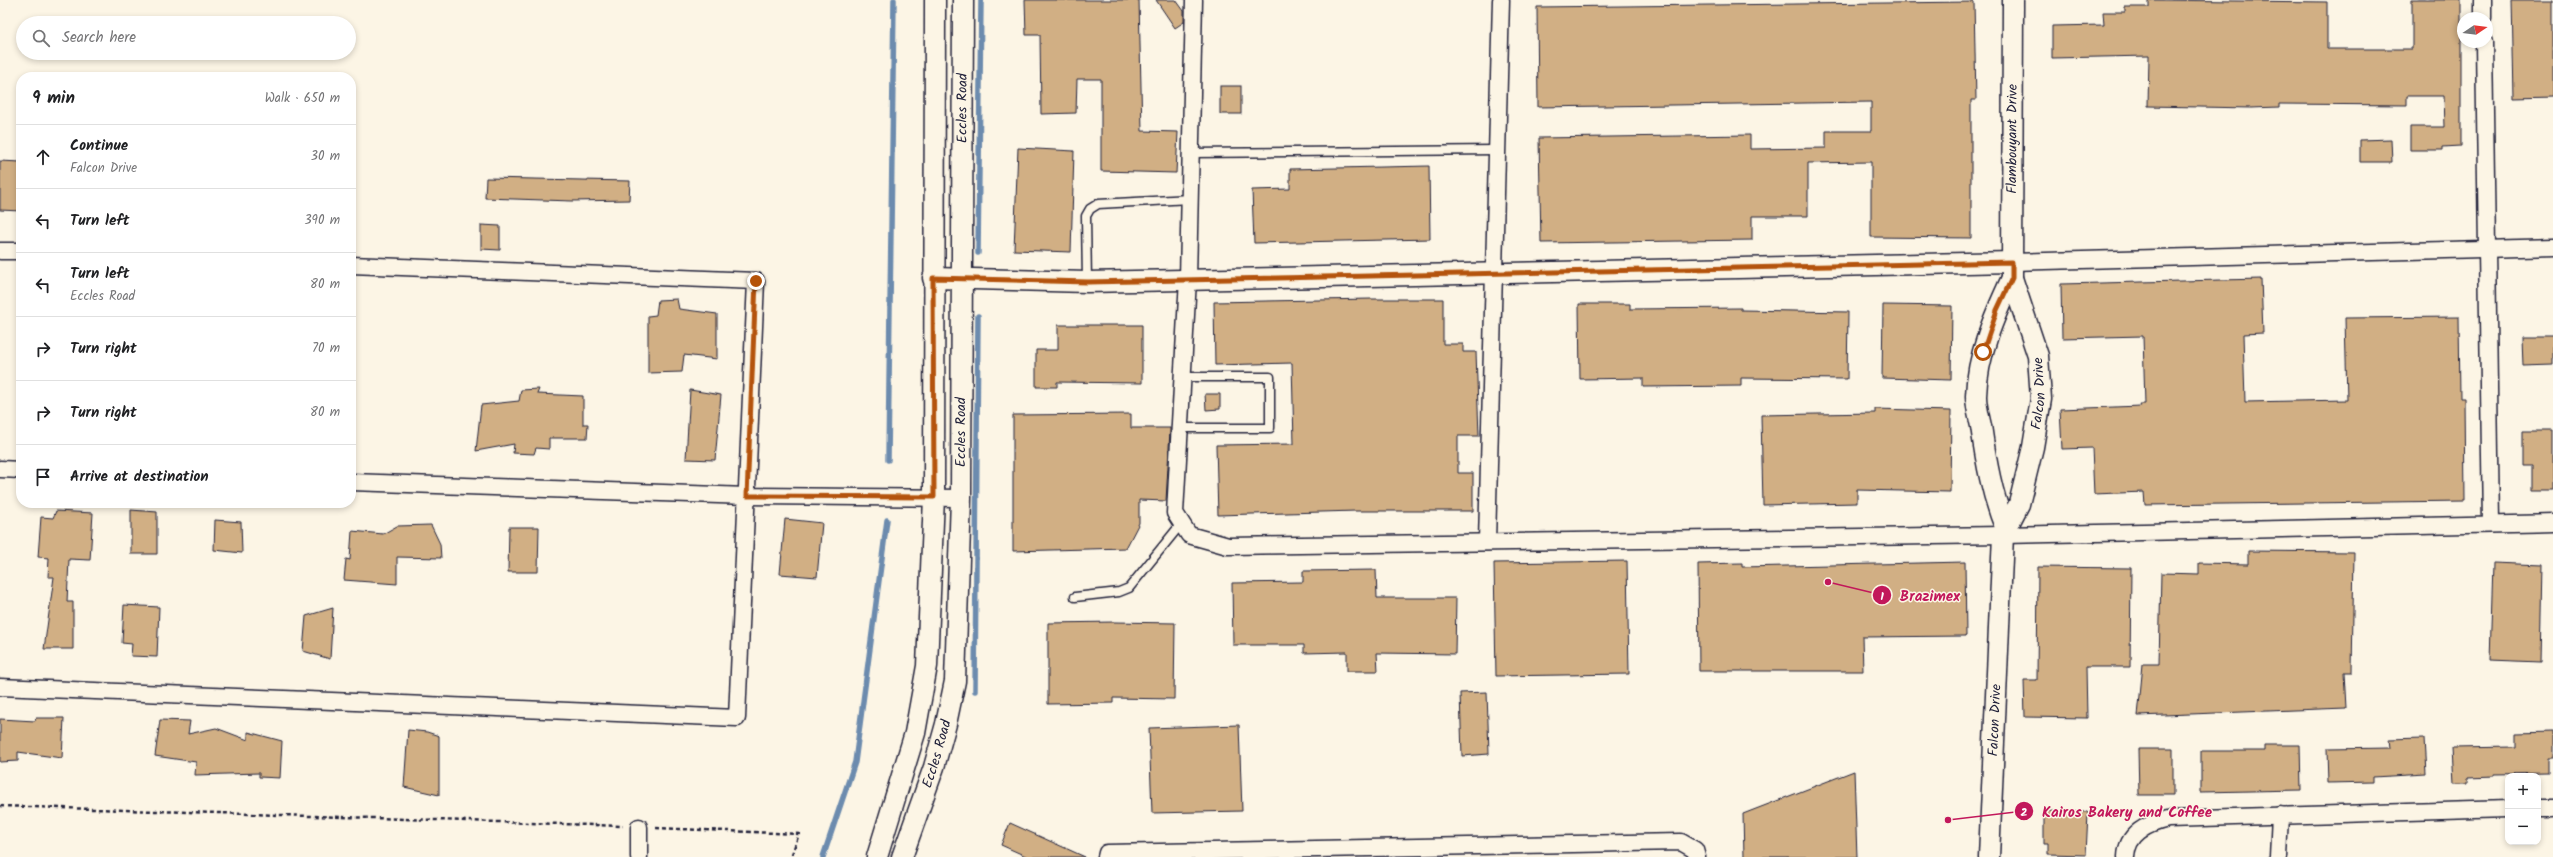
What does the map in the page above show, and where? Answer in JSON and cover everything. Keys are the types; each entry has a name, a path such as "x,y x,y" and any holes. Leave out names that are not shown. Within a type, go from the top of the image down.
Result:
{"street":[{"name":"Eccles Road","path":"877,857 915,733 927,666 934,497 933,278 935,0"},
{"name":"Eccles Road","path":"902,857 934,767 946,724 955,681 961,498 960,278 963,0"},
{"path":"1194,0 1188,280 1182,377 1181,428 1175,513 1180,524 1189,535 1228,546 2553,523"},
{"path":"1487,542 1501,0"},
{"name":"Flambouyant Drive","path":"2012,270 2013,0"},
{"path":"2483,0 2483,12"},
{"path":"2484,48 2491,524"},
{"path":"933,278 1088,282 1494,272 2012,270 2487,248 2553,247"},
{"path":"0,251 16,251"},
{"path":"0,688 737,718 756,281 356,265"},
{"name":"Falcon Drive","path":"2004,532 2019,504 2033,447 2041,399 2038,356 2012,270"},
{"name":"Falcon Drive","path":"1989,857 2004,532 1996,505 1984,450 1976,396 1983,352 2012,270"},
{"path":"0,469 16,470"},
{"path":"356,482 747,496 961,498"},
{"path":"2541,808 2553,808"},
{"path":"2126,857 2131,838 2141,828 2153,822 2168,819 2505,809"},
{"path":"2278,857 2280,815"},
{"path":"639,827 639,857"},
{"path":"1106,855 1681,842 1694,850 1697,857"}],"lane":[{"path":"1191,153 1497,150"},
{"path":"1088,282 1086,216 1090,209 1098,204 1190,199"},
{"path":"1181,428 1270,428 1270,377 1182,377"},
{"path":"1075,597 1119,592 1129,588 1180,524"}],"path":[{"path":"0,806 432,822 639,827 799,834 791,857"}],"building":[{"path":"1025,0 1139,0 1142,131 1178,132 1176,173 1101,171 1101,79 1077,79 1076,113 1041,114 1040,35 1026,35"},
{"path":"1156,0 1176,0 1184,11 1184,22 1175,28"},
{"path":"2149,0 2327,2 2327,49 2412,49 2412,0 2461,0 2461,12 2457,12 2457,48 2461,48 2461,146 2443,147 2443,150 2410,150 2410,127 2445,127 2444,96 2407,96 2407,105 2279,104 2279,107 2251,108 2148,106 2149,56 2052,58 2052,26 2104,25 2103,12 2125,12 2125,7 2149,7"},
{"path":"2512,0 2553,0 2553,97 2514,98"},
{"path":"1974,2 1976,100 1971,100 1971,238 1871,237 1871,162 1808,163 1808,216 1752,216 1752,240 1541,243 1539,138 1750,135 1750,149 1826,148 1826,131 1871,131 1871,102 1538,107 1537,7"},
{"path":"1220,86 1241,86 1241,114 1220,114"},
{"path":"2391,139 2392,162 2360,162 2360,140"},
{"path":"1018,148 1074,151 1071,252 1014,250"},
{"path":"0,161 16,162 16,211 0,210"},
{"path":"1429,166 1430,239 1254,243 1252,190 1290,189 1290,169"},
{"path":"486,178 630,181 629,200 572,201 485,198"},
{"path":"481,225 500,226 500,250 481,249"},
{"path":"2261,279 2263,333 2243,334 2245,402 2347,400 2345,318 2459,317 2460,398 2464,398 2465,501 2145,505 2144,492 2094,494 2092,448 2062,449 2060,409 2141,406 2140,404 2145,404 2143,336 2062,338 2061,284"},
{"path":"677,299 679,309 717,314 717,359 684,355 682,372 648,373 648,316 656,315 658,300"},
{"path":"1443,299 1443,344 1463,344 1463,352 1476,352 1479,436 1458,436 1458,473 1473,473 1473,511 1356,511 1218,515 1216,445 1294,444 1292,363 1215,365 1214,302"},
{"path":"1579,304 1630,304 1630,309 1741,308 1741,310 1848,312 1847,379 1741,378 1741,386 1643,387 1643,378 1580,379"},
{"path":"1883,305 1952,306 1951,380 1882,378"},
{"path":"1058,325 1142,325 1142,383 1057,382 1057,387 1036,387 1036,350 1058,350"},
{"path":"2522,337 2553,337 2553,365 2523,366"},
{"path":"539,389 537,394 583,396 583,424 588,424 587,438 549,438 549,449 536,448 534,454 513,453 514,444 476,451 481,405 519,401 521,390"},
{"path":"690,390 721,395 715,460 686,459"},
{"path":"1205,394 1220,394 1220,409 1206,410"},
{"path":"1875,409 1951,411 1950,492 1857,490 1857,503 1763,505 1761,415 1875,413"},
{"path":"1131,414 1131,428 1170,428 1170,430 1166,501 1139,500 1139,523 1126,548 1013,551 1013,415"},
{"path":"2522,431 2553,431 2553,491 2531,491 2531,466 2522,466"},
{"path":"131,510 157,512 157,554 131,554"},
{"path":"56,511 93,513 90,560 69,559 67,602 73,602 73,649 44,649 54,577 48,577 49,558 38,557 41,517 53,518"},
{"path":"785,519 822,523 817,577 780,574"},
{"path":"215,520 241,522 242,553 214,550"},
{"path":"431,525 440,544 441,558 397,557 397,584 344,580 346,559 350,560 352,531 383,534 397,526"},
{"path":"509,527 539,527 538,572 508,572"},
{"path":"2248,551 2354,552 2352,672 2344,672 2346,708 2138,716 2143,664 2159,664 2161,573 2199,574 2199,563 2248,564"},
{"path":"1627,561 1629,674 1496,676 1494,563"},
{"path":"1965,562 1966,636 1862,637 1863,671 1699,671 1698,564 1742,563 1742,567"},
{"path":"2493,563 2543,565 2541,662 2490,660"},
{"path":"2038,567 2131,568 2130,667 2086,667 2087,718 2025,717 2024,680 2037,680"},
{"path":"1376,570 1377,598 1456,598 1455,654 1377,653 1378,671 1347,671 1347,652 1304,653 1304,645 1233,645 1232,583 1303,582 1303,571"},
{"path":"124,605 159,607 157,657 131,656 132,644 122,643"},
{"path":"333,608 330,659 303,651 306,616"},
{"path":"1048,623 1175,623 1174,699 1113,698 1113,703 1048,704"},
{"path":"1487,692 1489,754 1462,756 1460,693"},
{"path":"36,718 64,718 62,758 18,752 18,761 0,762 0,719 35,721"},
{"path":"160,720 190,721 188,734 216,728 248,740 248,732 282,741 280,778 259,777 259,773 195,775 196,762 155,756"},
{"path":"1239,725 1242,811 1152,813 1149,728"},
{"path":"408,730 427,732 439,736 439,795 404,787"},
{"path":"2553,732 2553,758 2548,758 2548,773 2495,774 2495,776 2468,777 2468,783 2454,783 2452,748 2515,747 2515,733"},
{"path":"2424,738 2426,774 2373,777 2373,782 2328,783 2327,749 2390,748 2389,739"},
{"path":"2265,745 2300,745 2301,790 2201,792 2201,751 2265,751"},
{"path":"2138,749 2173,749 2173,795 2139,795"},
{"path":"1854,771 1857,857 1744,857 1743,814"},
{"path":"2044,811 2088,812 2086,855 2048,854 2048,843 2044,843"},
{"path":"1010,823 1085,857 1028,857 1001,845"}],"waterway":[{"path":"888,460 894,0"},
{"path":"978,253 981,0"},
{"path":"975,691 978,316"},
{"path":"823,857 855,762 887,520"}],"place":[{"name":"Brazimex","path":"1828,582"},
{"name":"Kairos Bakery and Coffee","path":"1948,820"}],"route":[{"path":"756,281 747,496 934,497 933,278 1088,282 1494,272 2012,262 2012,278 1997,310 1983,352"}]}
